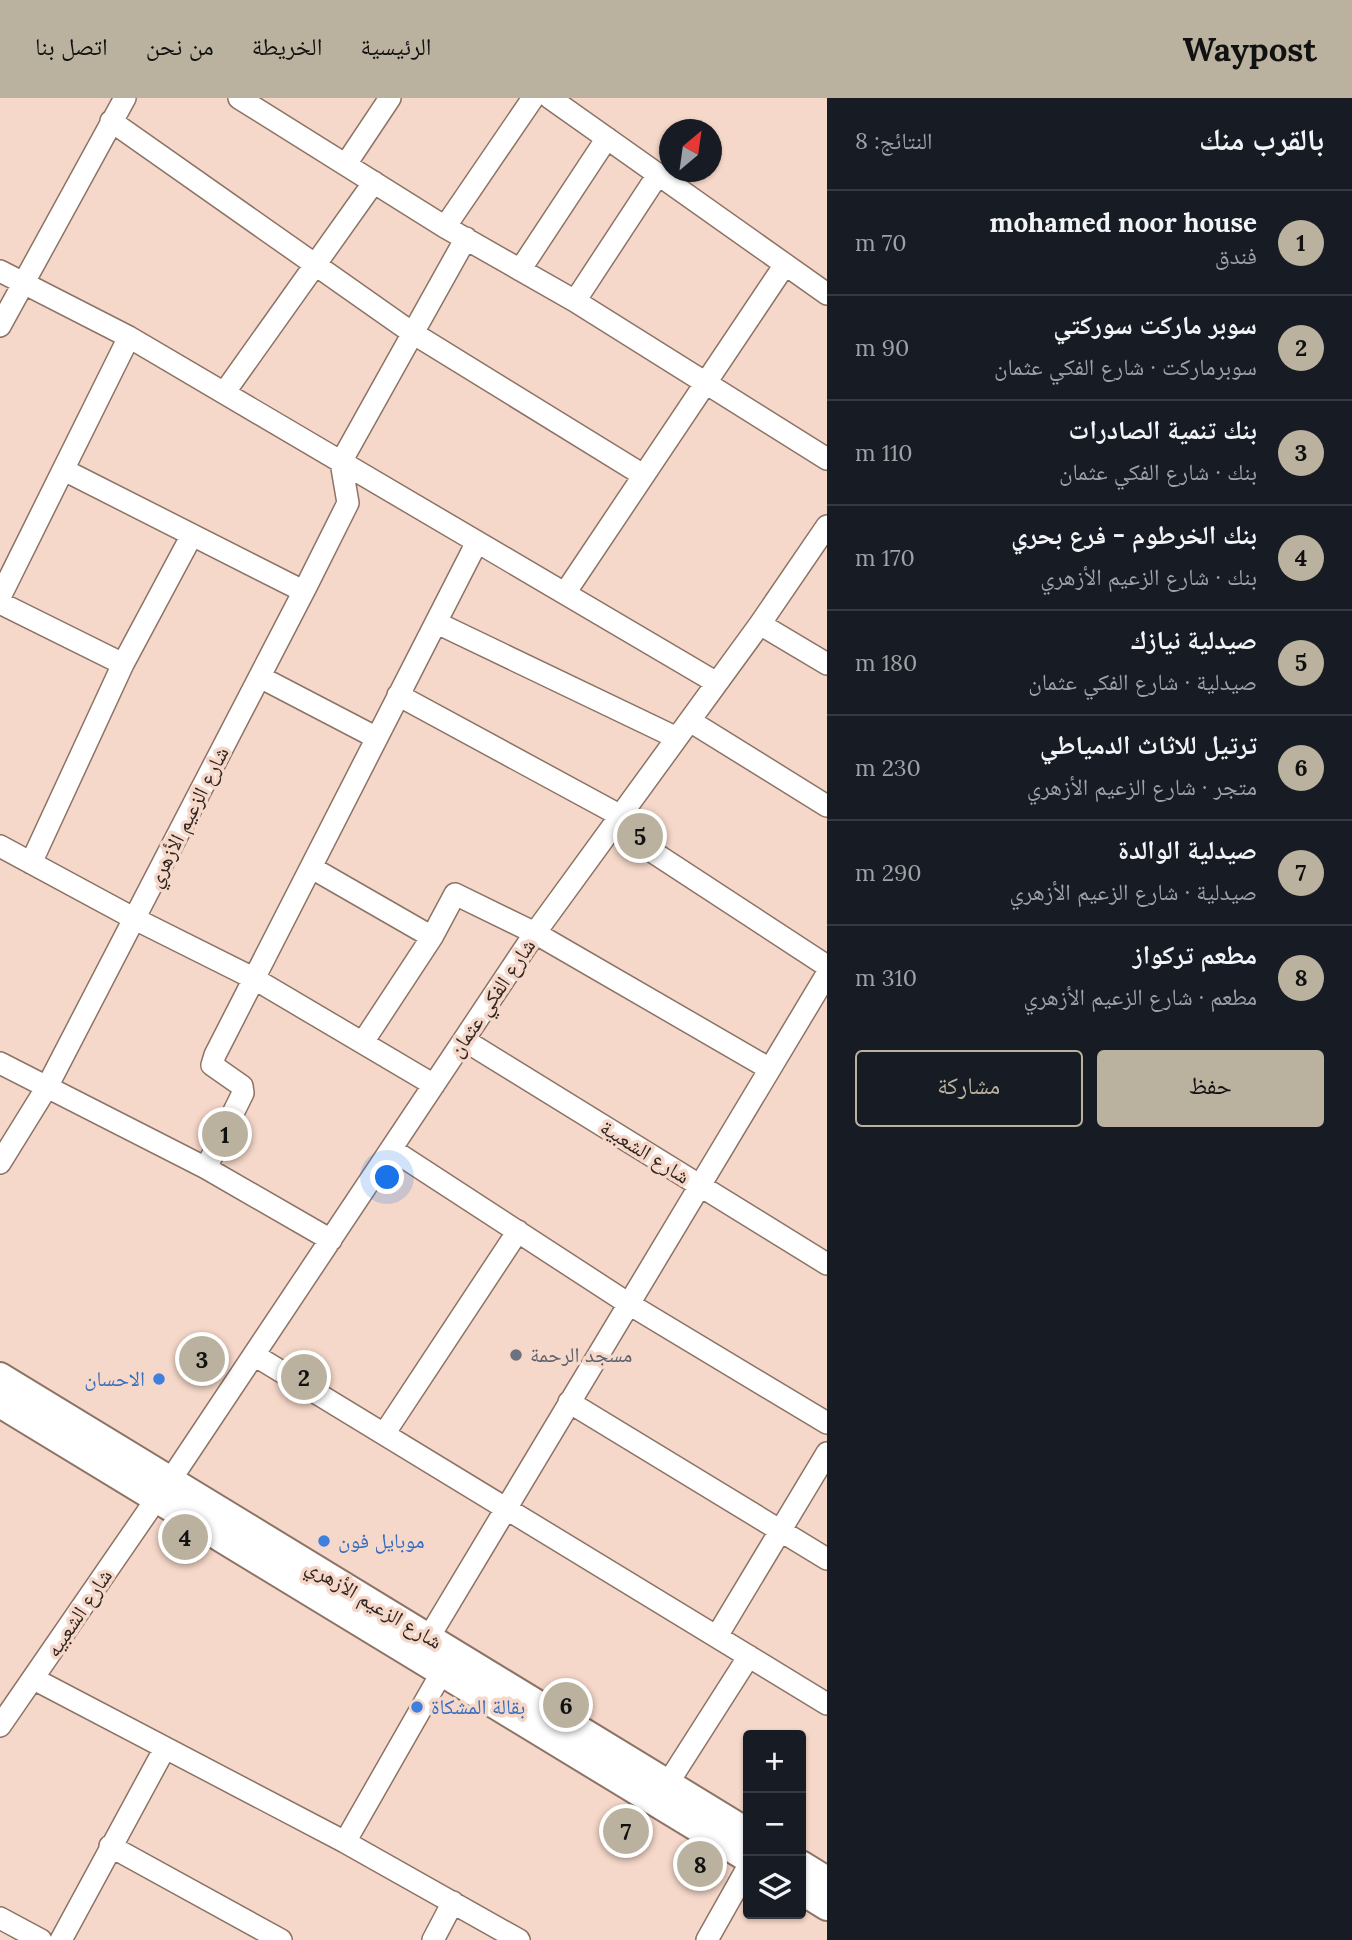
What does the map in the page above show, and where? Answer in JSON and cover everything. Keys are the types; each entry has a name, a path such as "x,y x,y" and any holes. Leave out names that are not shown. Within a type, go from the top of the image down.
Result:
{"main road":[{"name":"شارع الزعيم الأزهري","path":"0,1376 164,1489 442,1672 743,1856"},
{"name":"شارع الزعيم الأزهري","path":"0,1404 164,1489 429,1637 743,1829"},
{"path":"806,1867 827,1880"},
{"path":"806,1894 827,1907"}],"street":[{"path":"0,326 125,98"},
{"path":"239,98 445,227 575,301 706,381 827,459"},
{"path":"346,164 390,98"},
{"path":"445,227 533,98"},
{"path":"550,98 827,294"},
{"path":"111,121 318,264 411,332 643,475"},
{"path":"520,270 607,138"},
{"path":"575,301 657,176"},
{"path":"224,393 374,182"},
{"path":"341,462 411,332 466,238"},
{"path":"565,593 784,266"},
{"path":"0,271 129,337 717,683"},
{"path":"0,597 129,337"},
{"name":"شارع الزعيم الأزهري","path":"0,1163 47,1087 348,503 341,462"},
{"path":"64,470 303,591"},
{"name":"شارع الفكي عثمان","path":"164,1489 535,933 760,624 827,526"},
{"path":"31,863 123,664 192,535"},
{"path":"206,1168 243,1093 242,1086 212,1065 253,978 312,868 477,542"},
{"path":"0,603 123,664"},
{"path":"437,623 677,738"},
{"path":"760,624 827,664"},
{"path":"260,677 377,738"},
{"path":"398,695 617,821 827,965"},
{"path":"690,721 827,806"},
{"path":"0,846 135,919 253,978 434,1085"},
{"path":"312,868 432,937"},
{"path":"363,1042 432,937 455,894 535,933 769,1069"},
{"path":"429,1637 827,974"},
{"name":"شارع الشعبية","path":"464,1040 827,1264"},
{"path":"0,1063 206,1168 331,1240"},
{"path":"391,1149 629,1304 827,1423"},
{"path":"384,1434 518,1231"},
{"path":"254,1355 827,1704"},
{"path":"569,1402 827,1559"},
{"path":"717,1636 827,1453"},
{"name":"شارع الشعبيه","path":"0,1727 164,1489"},
{"path":"668,1783 749,1656"},
{"path":"345,1842 442,1672"},
{"path":"34,1679 345,1842 519,1940"},
{"path":"61,1940 164,1748"},
{"path":"110,1846 282,1940"},
{"path":"707,1940 743,1876"},
{"path":"433,1940 453,1902"},
{"path":"0,1918 41,1940"}],"place":[{"name":"صيدلية نيازك","path":"640,836"},
{"name":"mohamed noor house","path":"225,1134"},
{"name":"مسجد الرحمة","path":"516,1355"},
{"name":"بنك تنمية الصادرات","path":"202,1359"},
{"name":"سوبر ماركت سوركتي","path":"304,1377"},
{"name":"الاحسان","path":"159,1379"},
{"name":"بنك الخرطوم - فرع بحري","path":"185,1537"},
{"name":"موبايل فون","path":"324,1541"},
{"name":"ترتيل للاثاث الدمياطي","path":"566,1705"},
{"name":"بقالة المشكاة","path":"417,1707"},
{"name":"صيدلية الوالدة","path":"626,1831"},
{"name":"مطعم تركواز","path":"700,1864"}]}
